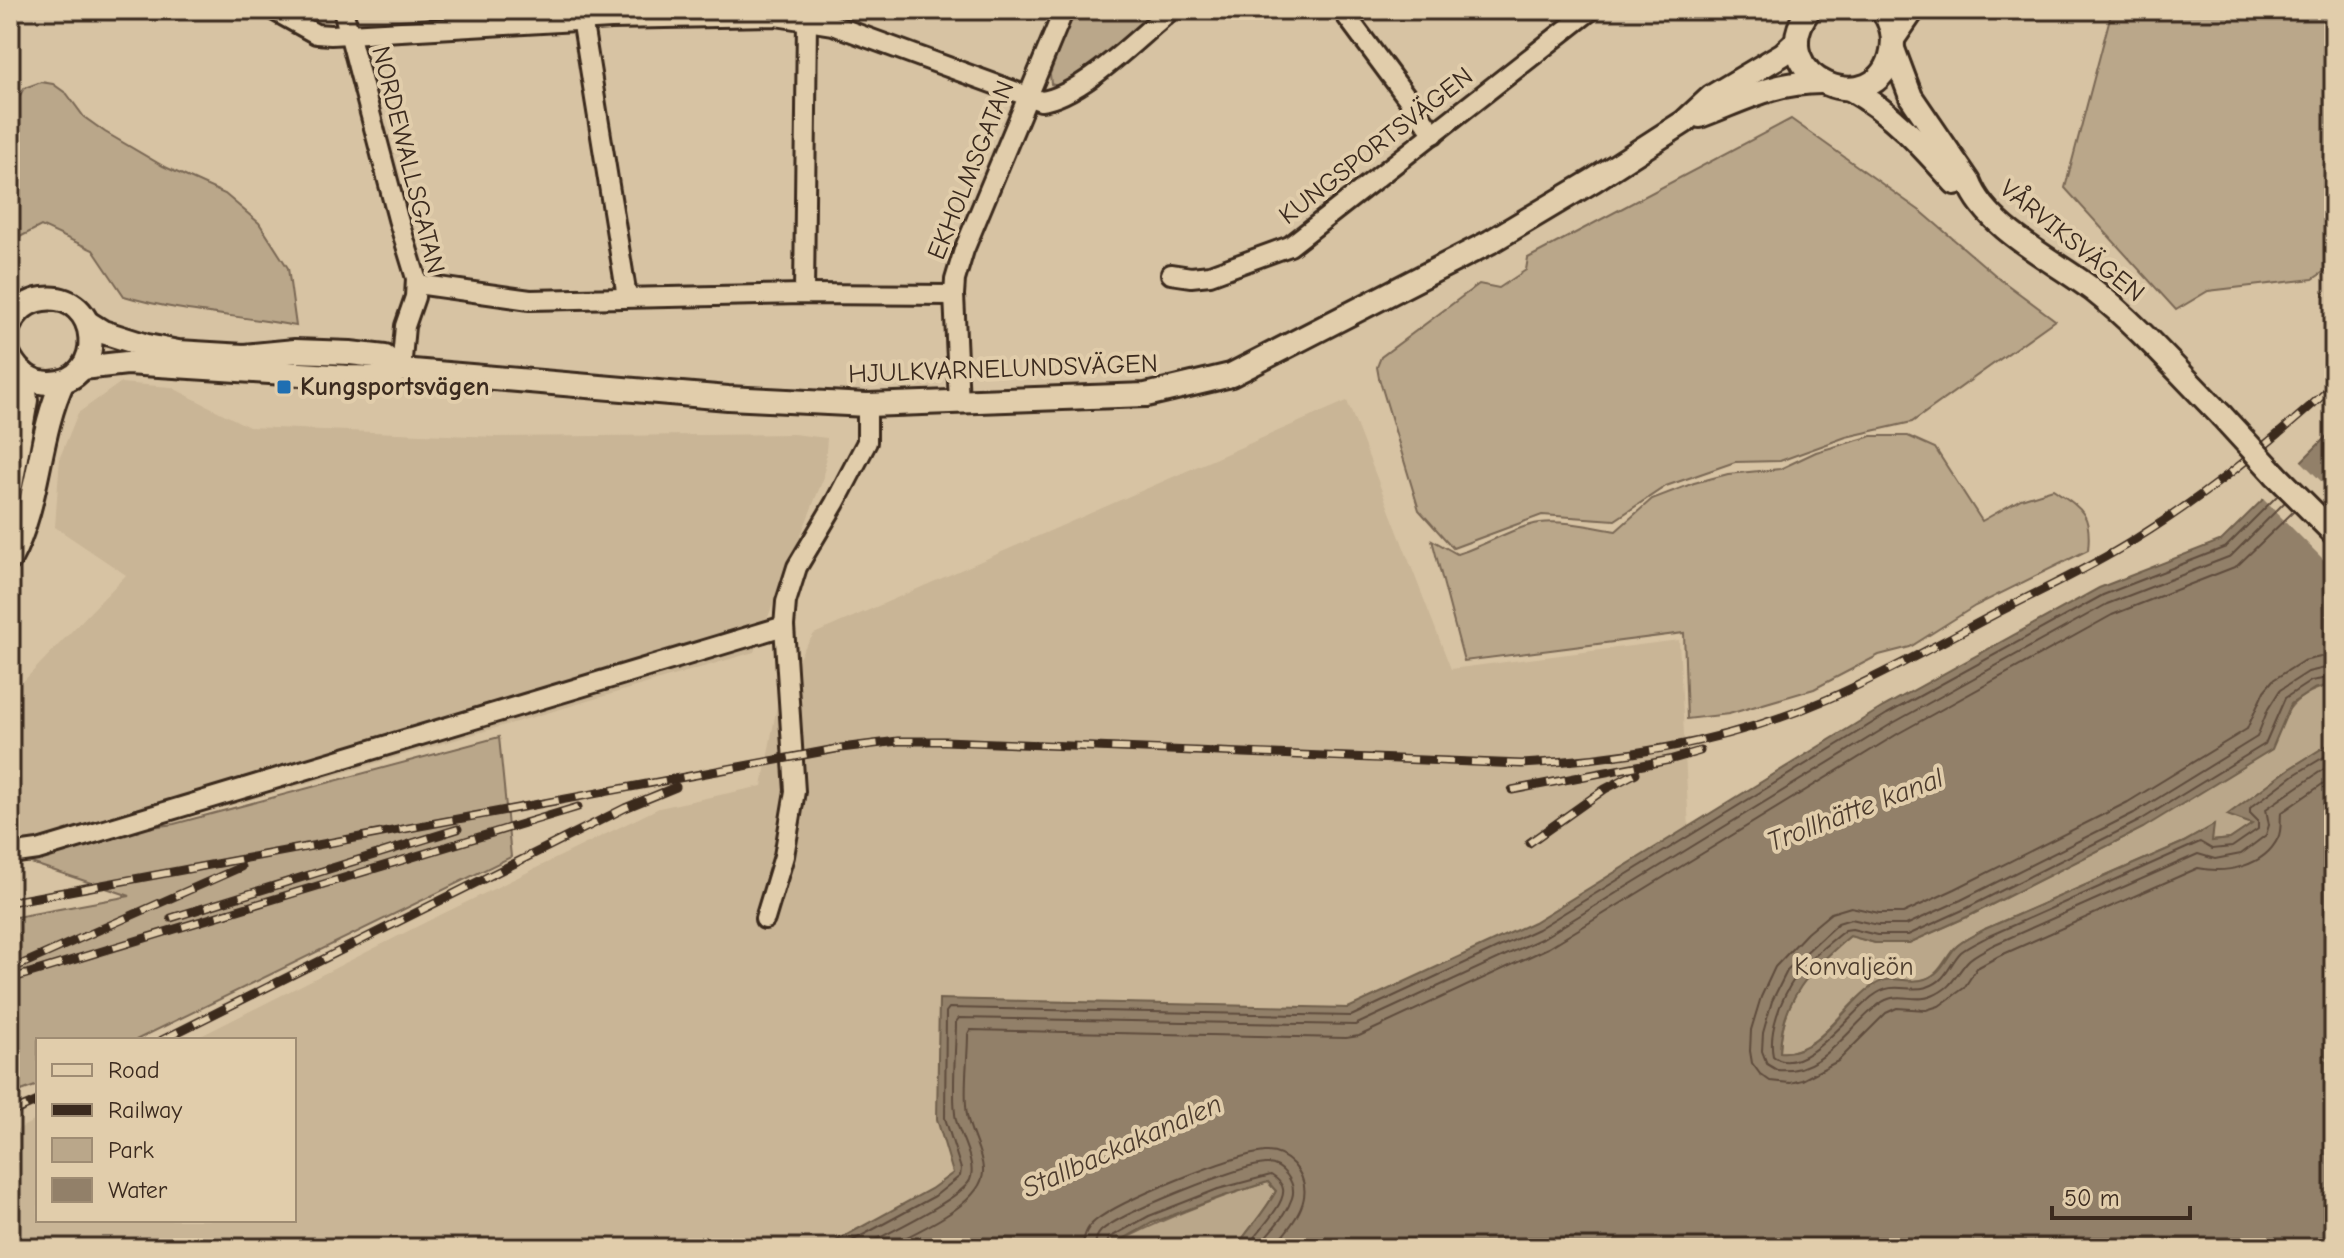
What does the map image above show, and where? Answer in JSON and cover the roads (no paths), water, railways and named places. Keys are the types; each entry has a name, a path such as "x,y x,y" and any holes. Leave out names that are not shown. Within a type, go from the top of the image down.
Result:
{"street":[{"path":"273,10 316,34 582,16 776,16 808,13 1041,101 1068,92 1171,10"},
{"name":"NORDEWALLSGATAN","path":"343,10 417,284 405,326 401,370"},
{"name":"EKHOLMSGATAN","path":"959,403 955,280 964,250 1064,10"},
{"path":"1342,10 1434,134"},
{"name":"KUNGSPORTSVÄGEN","path":"1171,274 1191,277 1210,275 1290,246 1591,10"},
{"path":"1809,10 1802,21 1797,41 1807,70 1821,82"},
{"name":"VÅRVIKSVÄGEN","path":"1882,10 1890,24 1893,44 1911,97 1969,182 1975,198 2004,226 2093,290 2146,338 2334,533"},
{"path":"1850,89 1877,78 1887,65 1893,44 1913,10"},
{"path":"804,294 808,13"},
{"path":"582,16 627,297"},
{"name":"HJULKVARNELUNDSVÄGEN","path":"16,365 41,382 127,363 371,378 382,378 401,370 698,396 867,405 1146,395 1231,375 1490,242 1684,122 1711,97 1783,54 1797,41"},
{"name":"HJULKVARNELUNDSVÄGEN","path":"1684,122 1766,88 1821,82 1835,88 1850,89"},
{"path":"1850,89 1899,123 1957,186 1975,198"},
{"path":"417,284 530,300 804,294 954,295"},
{"name":"HJULKVARNELUNDSVÄGEN","path":"12,318 31,302 55,298 77,309 87,322 103,332 178,352 244,356 295,351 350,353 385,357 401,370"},
{"path":"10,559 30,507 53,406 91,347 87,322"},
{"path":"10,491 26,400 16,365"},
{"path":"765,919 784,856 795,791 784,626 786,602 797,567 867,442 867,405"},
{"path":"10,854 38,850 784,626"}],"water":[{"path":"2334,429 2334,684 2314,689 2291,704 2272,749 2143,828 1909,943 1875,943 1850,936 1801,986 1786,1016 1780,1052 1805,1047 1817,1039 1867,990 1884,980 1918,981 1930,977 1957,946 1985,929 2184,842 2214,825 2212,841 2230,839 2252,824 2227,815 2289,769 2334,741 2334,1226 2318,1248 1236,1248 1276,1191 1268,1182 1152,1223 1107,1248 823,1248 931,1189 953,1173 937,1119 939,999 1348,1008 1534,922 1883,707 2099,588 2222,540"}],"railway":[{"path":"10,902 841,748 898,741 1522,764 1600,758 1716,737 1792,714 1828,699 2100,560 2161,523 2213,486 2334,385"},
{"path":"1512,790 1669,760 1700,751"},
{"path":"1529,843 1605,789 1636,773"},
{"path":"166,1038 625,808 676,787"},
{"path":"10,979 578,807"},
{"path":"171,918 458,829"},
{"path":"11,969 241,867"},
{"path":"10,1113 36,1102"}],"place":[{"name":"Kungsportsvägen","path":"284,387"}],"water label":[{"name":"Trollhätte kanal","path":"1855,810"},
{"name":"Stallbackakanalen","path":"1122,1146"}],"park label":[{"name":"Konvaljeön","path":"1854,967"}]}
